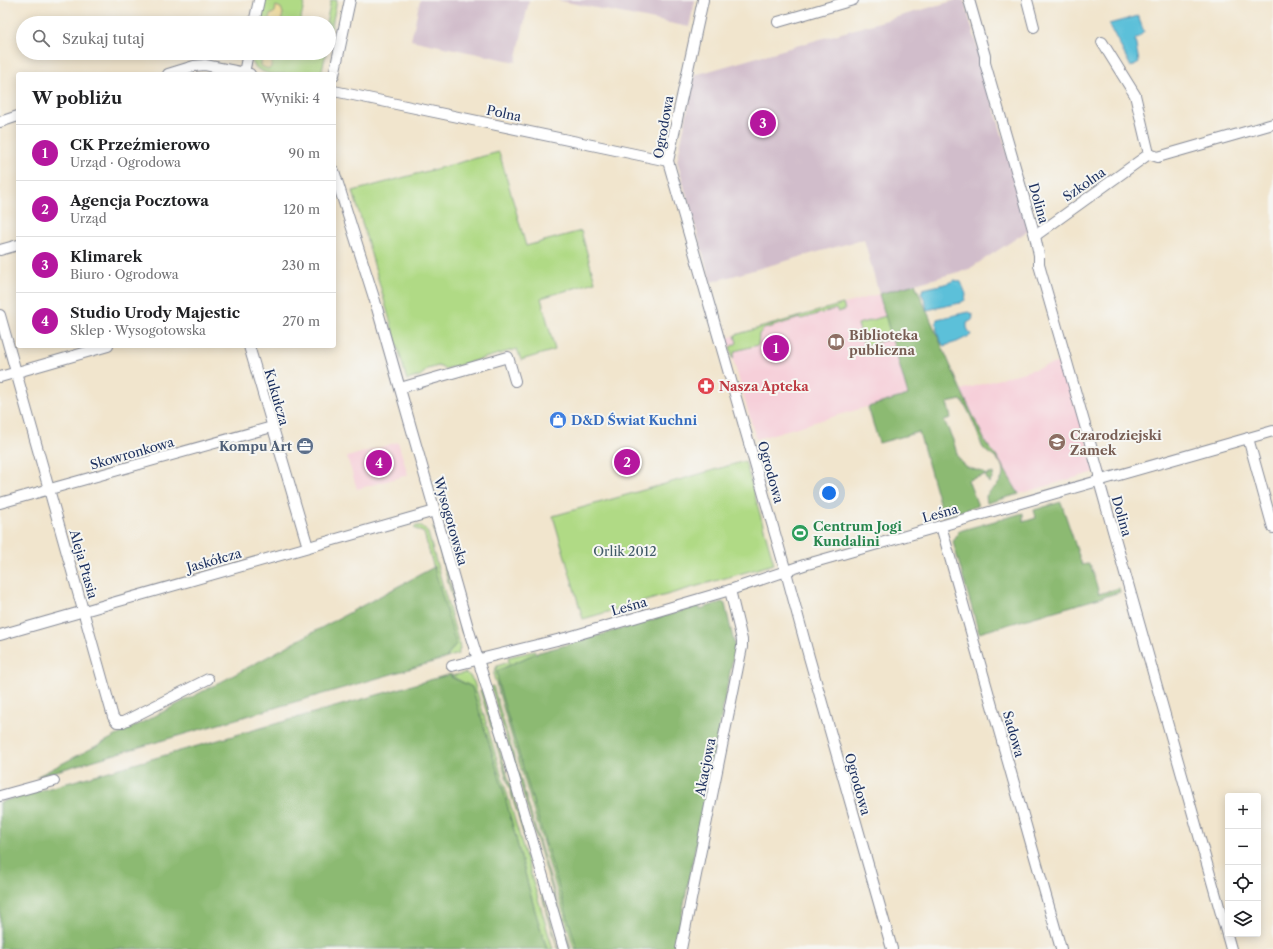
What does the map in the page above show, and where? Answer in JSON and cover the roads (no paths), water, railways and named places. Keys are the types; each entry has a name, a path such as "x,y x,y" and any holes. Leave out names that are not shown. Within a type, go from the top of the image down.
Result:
{"street":[{"path":"256,16 259,0"},
{"path":"335,72 350,0"},
{"name":"Ogrodowa","path":"703,0 668,161 892,949"},
{"path":"778,22 853,0"},
{"name":"Dolina","path":"969,0 985,56 985,63 1035,236 1039,255 1039,265 1099,474 1099,481 1231,949"},
{"path":"1027,0 1034,27"},
{"path":"1102,42 1135,95 1149,154 1158,157 1273,124"},
{"path":"247,72 248,60"},
{"path":"177,72 194,66 205,65 242,72"},
{"name":"Polna","path":"336,91 668,161"},
{"path":"0,122 16,117"},
{"name":"Szkolna","path":"1035,236 1149,154"},
{"name":"Wysogotowska","path":"336,177 375,301 478,660 564,949"},
{"path":"0,250 16,246"},
{"name":"Aleja Ptasia","path":"0,315 113,717 117,722 123,722 208,679"},
{"path":"0,377 101,348"},
{"name":"Kukułcza","path":"250,348 308,547"},
{"path":"400,388 508,358 515,381"},
{"name":"Skowronkowa","path":"0,504 272,427"},
{"name":"Leśna","path":"452,666 569,637 730,590 804,565 1273,431"},
{"path":"1248,438 1273,528"},
{"name":"Jaskółcza","path":"0,635 435,511"},
{"name":"Sadowa","path":"941,526 1062,949"},
{"name":"Akacjowa","path":"681,949 742,647 742,640 730,590"},
{"path":"0,796 54,781"}],"water":[{"path":"1138,16 1144,32 1135,40 1139,62 1131,67 1109,24"},
{"path":"955,280 961,282 966,294 965,300 960,303 927,310 925,300 921,293 923,289"},
{"path":"968,312 972,314 973,317 972,320 967,323 967,328 971,335 957,342 944,346 940,340 936,326 937,319"}],"place":[{"name":"Klimarek","path":"763,123"},
{"name":"Biblioteka publiczna","path":"836,342"},
{"name":"CK Przeźmierowo","path":"776,348"},
{"name":"Nasza Apteka","path":"706,386"},
{"name":"D&D Świat Kuchni","path":"558,420"},
{"name":"Czarodziejski Zamek","path":"1057,442"},
{"name":"Kompu Art","path":"305,446"},
{"name":"Agencja Pocztowa","path":"627,462"},
{"name":"Studio Urody Majestic","path":"379,463"},
{"name":"Centrum Jogi Kundalini","path":"800,533"}],"park label":[{"name":"Orlik 2012","path":"625,551"}]}
